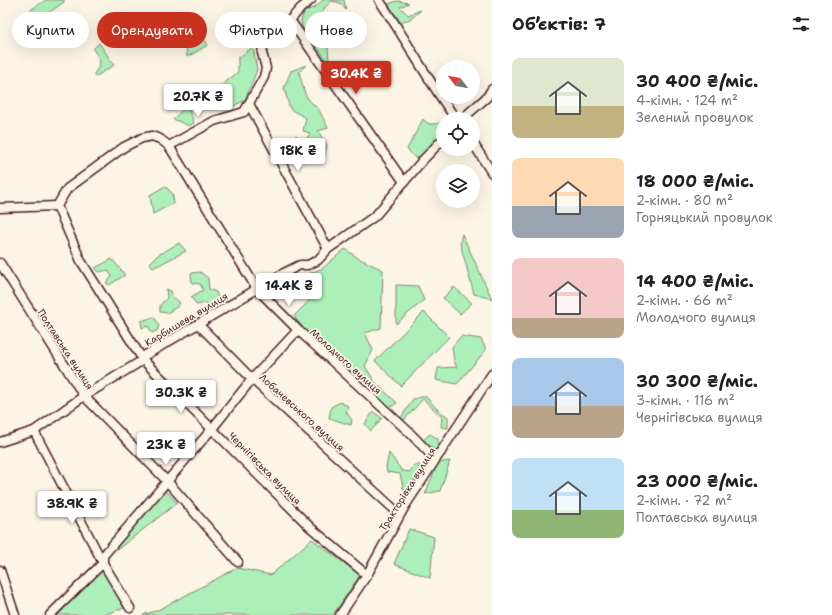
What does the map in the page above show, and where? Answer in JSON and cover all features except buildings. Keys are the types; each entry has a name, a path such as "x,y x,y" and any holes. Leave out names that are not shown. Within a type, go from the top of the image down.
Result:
{"street":[{"path":"297,12 311,0"},
{"path":"378,0 389,14 439,96 451,112"},
{"path":"297,30 404,182"},
{"path":"0,208 57,206 67,189 124,147 142,138 152,136 160,139 169,146 214,121 244,112 264,77 266,68 262,53 263,48"},
{"path":"470,112 487,97 492,89"},
{"path":"249,104 328,249"},
{"name":"Молодчого вулиця","path":"169,146 257,289 298,330 409,432 433,457 441,452"},
{"name":"Карбишева вулиця","path":"0,442 34,430 84,396 143,360 144,356 300,265 308,265 318,260 328,249 375,216 436,146"},
{"path":"480,154 492,173"},
{"name":"Чернігівська вулиця","path":"57,206 81,261 143,360 211,430 310,527 367,575"},
{"name":"Полтавська вулиця","path":"0,263 84,396 166,481 238,562"},
{"name":"Лобачевського вулиця","path":"198,324 252,379 396,511"},
{"path":"50,615 103,563 104,556 166,481 211,430 252,379 298,330"},
{"name":"Тракторівка вулиця","path":"340,615 367,575 406,506 492,374"},
{"path":"34,430 103,563 130,608"},
{"path":"0,570 15,615"}],"green space":[{"path":"46,0 64,0 64,2 50,12 28,12"},
{"path":"323,0 344,0 346,10 340,3 332,1 325,7 323,12 305,12 305,31 302,27 301,20 305,11 314,8"},
{"path":"397,1 409,3 400,7 408,15 421,10 412,18 401,23 388,4"},
{"path":"97,45 97,48 102,48 114,65 95,77 94,74 100,65 99,58 93,49"},
{"path":"186,48 203,48 187,57"},
{"path":"253,48 257,70 245,100 228,109 212,93 238,72 238,58"},
{"path":"318,48 328,48 329,60 341,83"},
{"path":"306,65 299,72 305,94 319,110 328,128 318,131 327,145 324,160 314,158 310,146 293,159 289,152 295,146 296,135 300,140 307,139 310,133 303,131 306,118 290,109 284,88 291,71"},
{"path":"187,106 194,123 189,126 173,119"},
{"path":"423,119 428,123 436,123 436,139 426,151 416,159 407,149"},
{"path":"165,186 172,193 174,203 153,214 150,195"},
{"path":"462,234 492,299 474,294 460,243"},
{"path":"179,243 186,251 153,268 150,263 158,255"},
{"path":"345,249 358,258 383,270 381,328 365,333 373,350 365,366 375,382 397,403 389,408 307,334 294,316 315,295 301,277 323,268"},
{"path":"112,259 125,275 109,285 106,283 112,277 108,270 99,272 95,268"},
{"path":"200,272 208,278 209,289 216,292 219,300 210,305 205,303 197,305 191,297 203,290 200,284 192,283 191,273"},
{"path":"396,285 418,286 424,300 396,324"},
{"path":"454,287 472,303 460,314 443,298"},
{"path":"166,289 171,291 173,297 180,303 177,307 167,313 160,312 160,305 167,298"},
{"path":"424,312 449,337 401,386 375,361"},
{"path":"154,317 159,325 157,331 152,333 148,326 142,328 141,321"},
{"path":"461,336 481,339 486,350 457,384 436,380 438,368 457,367 454,361 452,347"},
{"path":"425,396 437,409 448,417 448,428 441,427 442,417 423,399 404,420 401,418 413,399"},
{"path":"340,402 348,406 346,412 352,420 351,425 329,418 331,407"},
{"path":"373,412 382,418 371,431 365,424"},
{"path":"430,434 438,439 438,449 431,452 423,440"},
{"path":"389,453 402,471 410,472 414,465 420,465 415,479 404,491 400,474 387,472 386,467"},
{"path":"450,461 440,491 425,494 438,463"},
{"path":"164,489 177,503 118,549 115,547"},
{"path":"409,529 434,537 430,578 394,564"},
{"path":"312,539 360,575 333,615 143,615 158,610 237,568 271,575"},
{"path":"102,568 124,608 103,615 58,615"}]}
